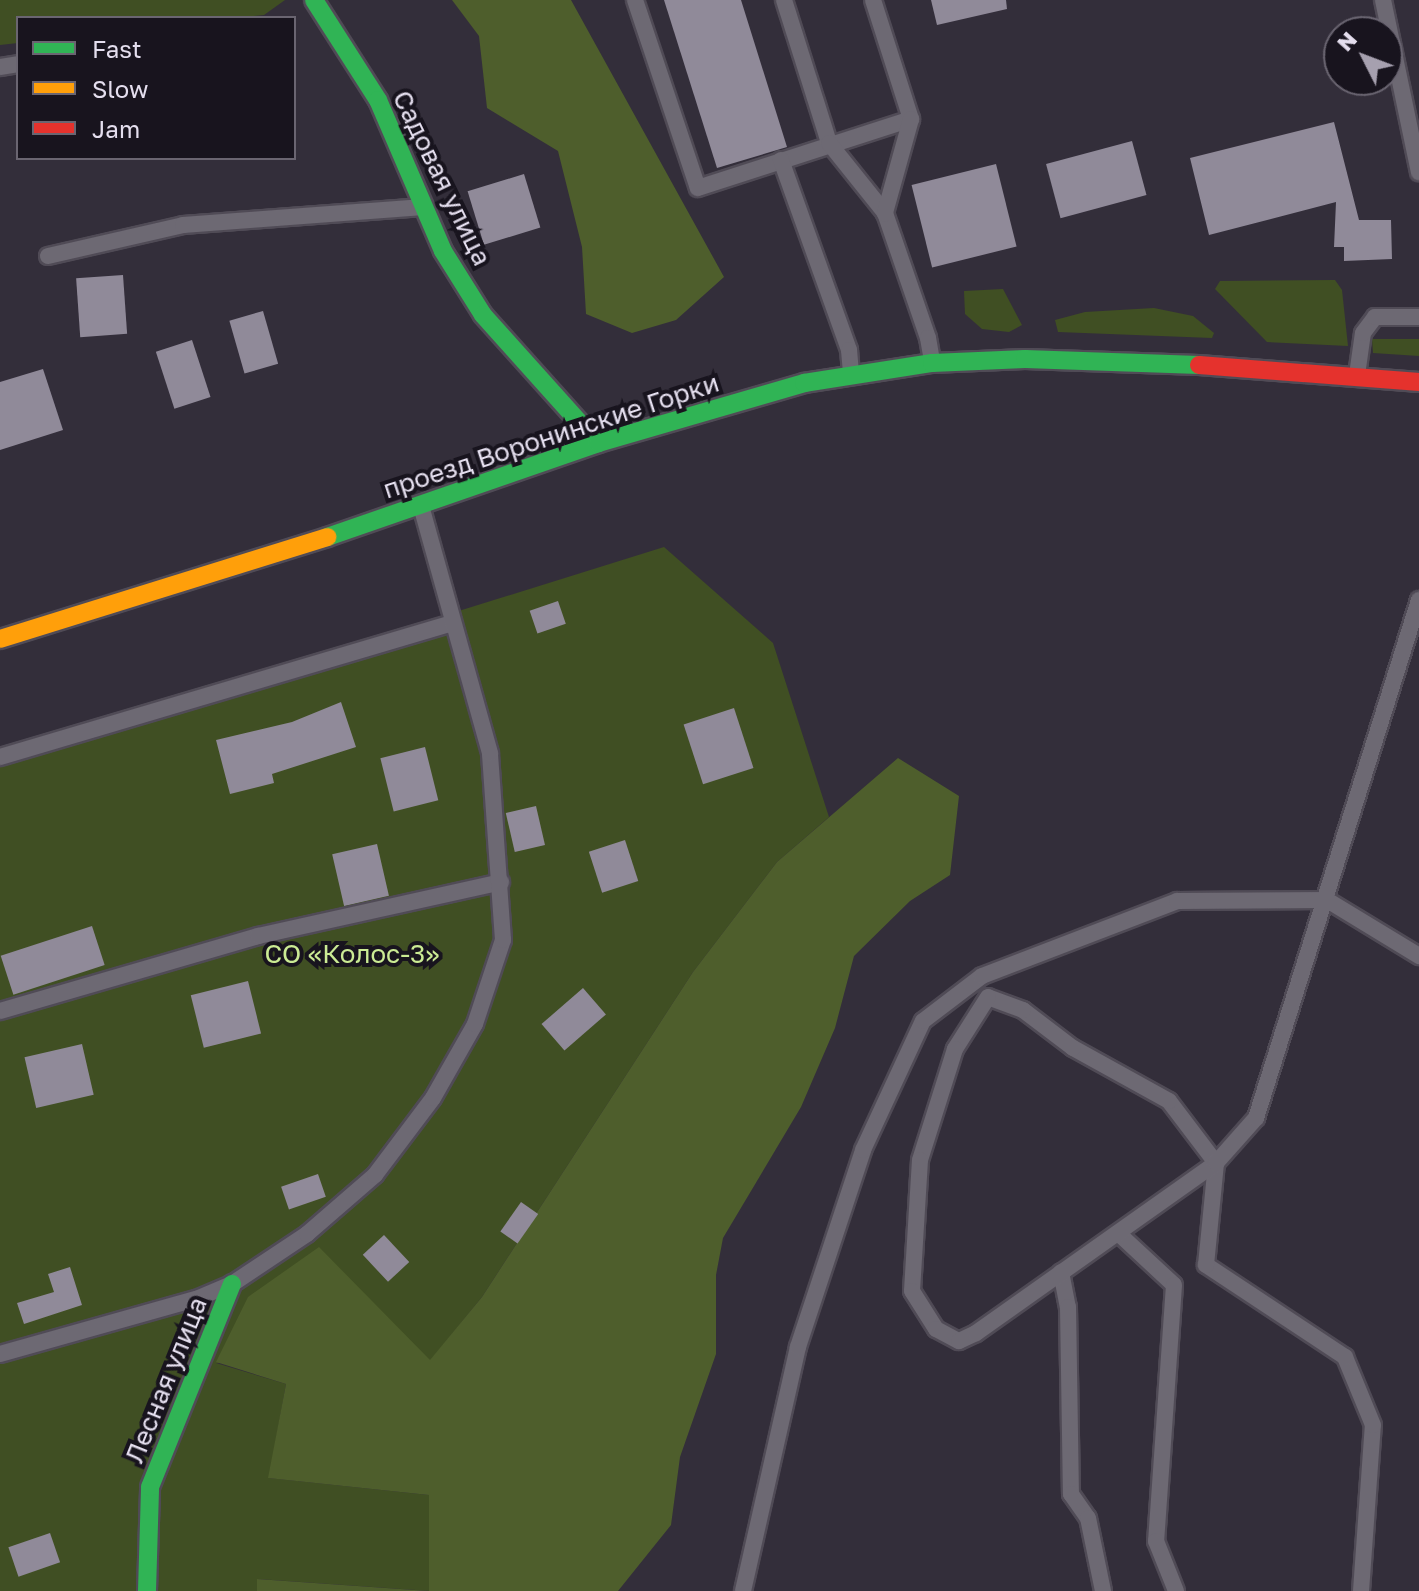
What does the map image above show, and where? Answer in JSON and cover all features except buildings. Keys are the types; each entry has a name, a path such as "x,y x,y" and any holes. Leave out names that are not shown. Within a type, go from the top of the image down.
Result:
{"street":[{"name":"Садовая улица","path":"315,10 378,100 428,207 443,251 483,315 598,443"},
{"name":"проезд Воронинские Горки","path":"0,639 421,508 598,443 708,409 852,375 932,363 1067,360 1264,367 1419,382"},
{"name":"Лесная улица","path":"147,1591 150,1487 232,1284"}],"lane":[{"path":"635,0 698,188 829,143 911,119"},
{"path":"784,0 829,143 885,213 928,338 932,363"},
{"path":"873,0 911,119 885,213"},
{"path":"1383,0 1419,172"},
{"path":"781,160 849,350 852,375"},
{"path":"48,256 183,225 428,207"},
{"path":"1357,377 1363,333 1375,317 1419,317"},
{"path":"0,1354 232,1284 307,1234 375,1175 433,1098 475,1024 503,940 490,753 421,508"},
{"path":"982,976 988,997 955,1049 920,1160 912,1291 936,1329 959,1341 1216,1163 1256,1118 1419,600"},
{"path":"0,757 451,623"},
{"path":"0,1011 258,936 501,882"},
{"path":"743,1591 798,1347 863,1150 923,1021 982,976 1177,901 1327,900 1419,956"},
{"path":"988,997 1023,1010 1073,1048 1169,1101 1216,1163 1206,1265 1345,1357 1373,1425 1361,1591"},
{"path":"1118,1233 1174,1285 1156,1541 1176,1591"},
{"path":"1061,1272 1068,1307 1071,1494 1088,1518 1103,1591"}],"green space":[{"path":"0,0 285,0 264,15 255,16 16,16 16,43 0,45"},
{"path":"452,0 571,0 724,277 676,320 632,333 586,314 582,247 558,151 487,108 479,36"},
{"path":"1335,280 1342,290 1348,346 1267,342 1215,289 1220,281"},
{"path":"1003,289 1022,325 1009,332 982,329 965,314 964,291"},
{"path":"1154,308 1193,316 1214,333 1212,338 1058,332 1055,320 1085,312"},
{"path":"1372,339 1419,339 1419,356 1373,353"},
{"name":"СО «Колос-3»","path":"664,547 773,643 829,817 777,862 693,972 482,1297 430,1361 216,1363 286,1384 269,1478 429,1495 430,1591 258,1579 257,1591 0,1591 0,754"},
{"path":"898,758 959,796 950,875 910,901 854,956 835,1028 801,1107 723,1238 716,1275 716,1354 680,1457 671,1525 618,1591 429,1591 429,1495 268,1478 286,1384 216,1362 248,1297 319,1247 430,1360 482,1297 693,972 777,862"},
{"path":"257,1579 429,1591 257,1591"}],"traffic: fast":[{"path":"314,0 378,100 443,251 483,315 598,443"},
{"path":"327,537 598,443 804,383 932,363 1025,359 1199,365"},
{"path":"147,1591 150,1487 232,1284"}],"traffic: slow":[{"path":"0,639 327,537"}],"traffic: jam":[{"path":"1199,365 1419,382"}]}
